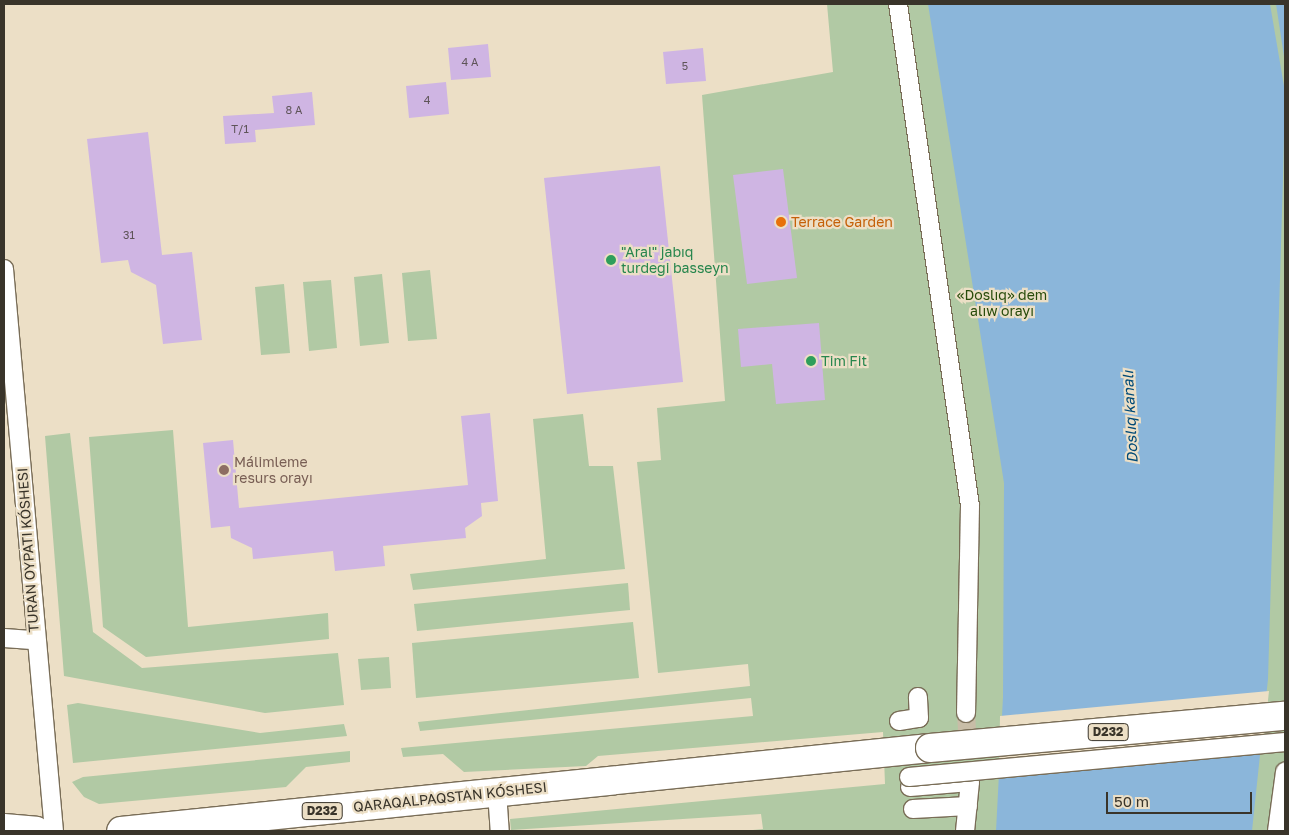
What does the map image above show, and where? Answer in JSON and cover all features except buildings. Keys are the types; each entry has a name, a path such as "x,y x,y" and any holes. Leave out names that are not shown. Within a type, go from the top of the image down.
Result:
{"main road":[{"name":"QARAQALPAQSTAN KÓSHESI","path":"121,831 260,824 496,792 930,748 1285,716"},
{"path":"4,828 36,831"}],"street":[{"path":"898,4 970,506 966,713"},
{"path":"4,269 35,640 54,831"},
{"path":"4,638 35,640"},
{"path":"899,721 919,718 918,697"},
{"path":"965,831 970,782 909,782 1285,742"},
{"path":"1277,831 1285,772"},
{"path":"496,792 500,831"},
{"path":"913,810 968,806"}],"green space":[{"name":"«Doslıq» dem alıw orayı","path":"827,4 1285,4 1285,831 743,831 763,829 761,814 511,830 510,819 885,784 883,732 598,756 586,766 464,772 443,754 403,757 401,748 753,716 751,698 420,731 418,722 750,686 748,664 658,673 637,462 661,460 657,408 725,401 702,95 833,72"},
{"path":"430,270 437,339 408,341 402,273"},
{"path":"382,274 389,343 360,346 354,277"},
{"path":"331,280 337,348 309,351 303,282"},
{"path":"284,284 290,353 261,355 255,287"},
{"path":"583,414 589,466 613,466 625,569 413,590 410,574 546,559 533,419"},
{"path":"173,430 188,627 328,613 329,639 146,657 103,627 89,437"},
{"path":"70,433 93,632 142,668 338,653 344,705 265,713 64,676 45,436"},
{"path":"628,583 630,610 417,631 414,604"},
{"path":"633,622 639,678 416,698 412,643"},
{"path":"389,657 391,688 361,690 358,659"},
{"path":"78,703 260,733 344,724 347,736 73,763 67,705"},
{"path":"350,751 350,762 306,767 286,787 99,804 84,797 72,782 83,777"}],"water":[{"name":"Doslıq kanalı","path":"928,4 1270,4 1285,92 1268,679 1252,831 996,831 1003,697 1004,483"},
{"path":"1276,4 1285,4 1285,63"}],"pier":[{"path":"1269,691 1263,747 999,773 1000,716"}],"tunnel":[{"path":"966,713 970,782"}],"place":[{"name":"Terrace Garden","path":"781,222"},
{"name":"\"Aral\" jabıq turdegi basseyn","path":"611,260"},
{"name":"Tim Fit","path":"811,361"},
{"name":"Málimleme resurs orayı","path":"224,470"}]}
